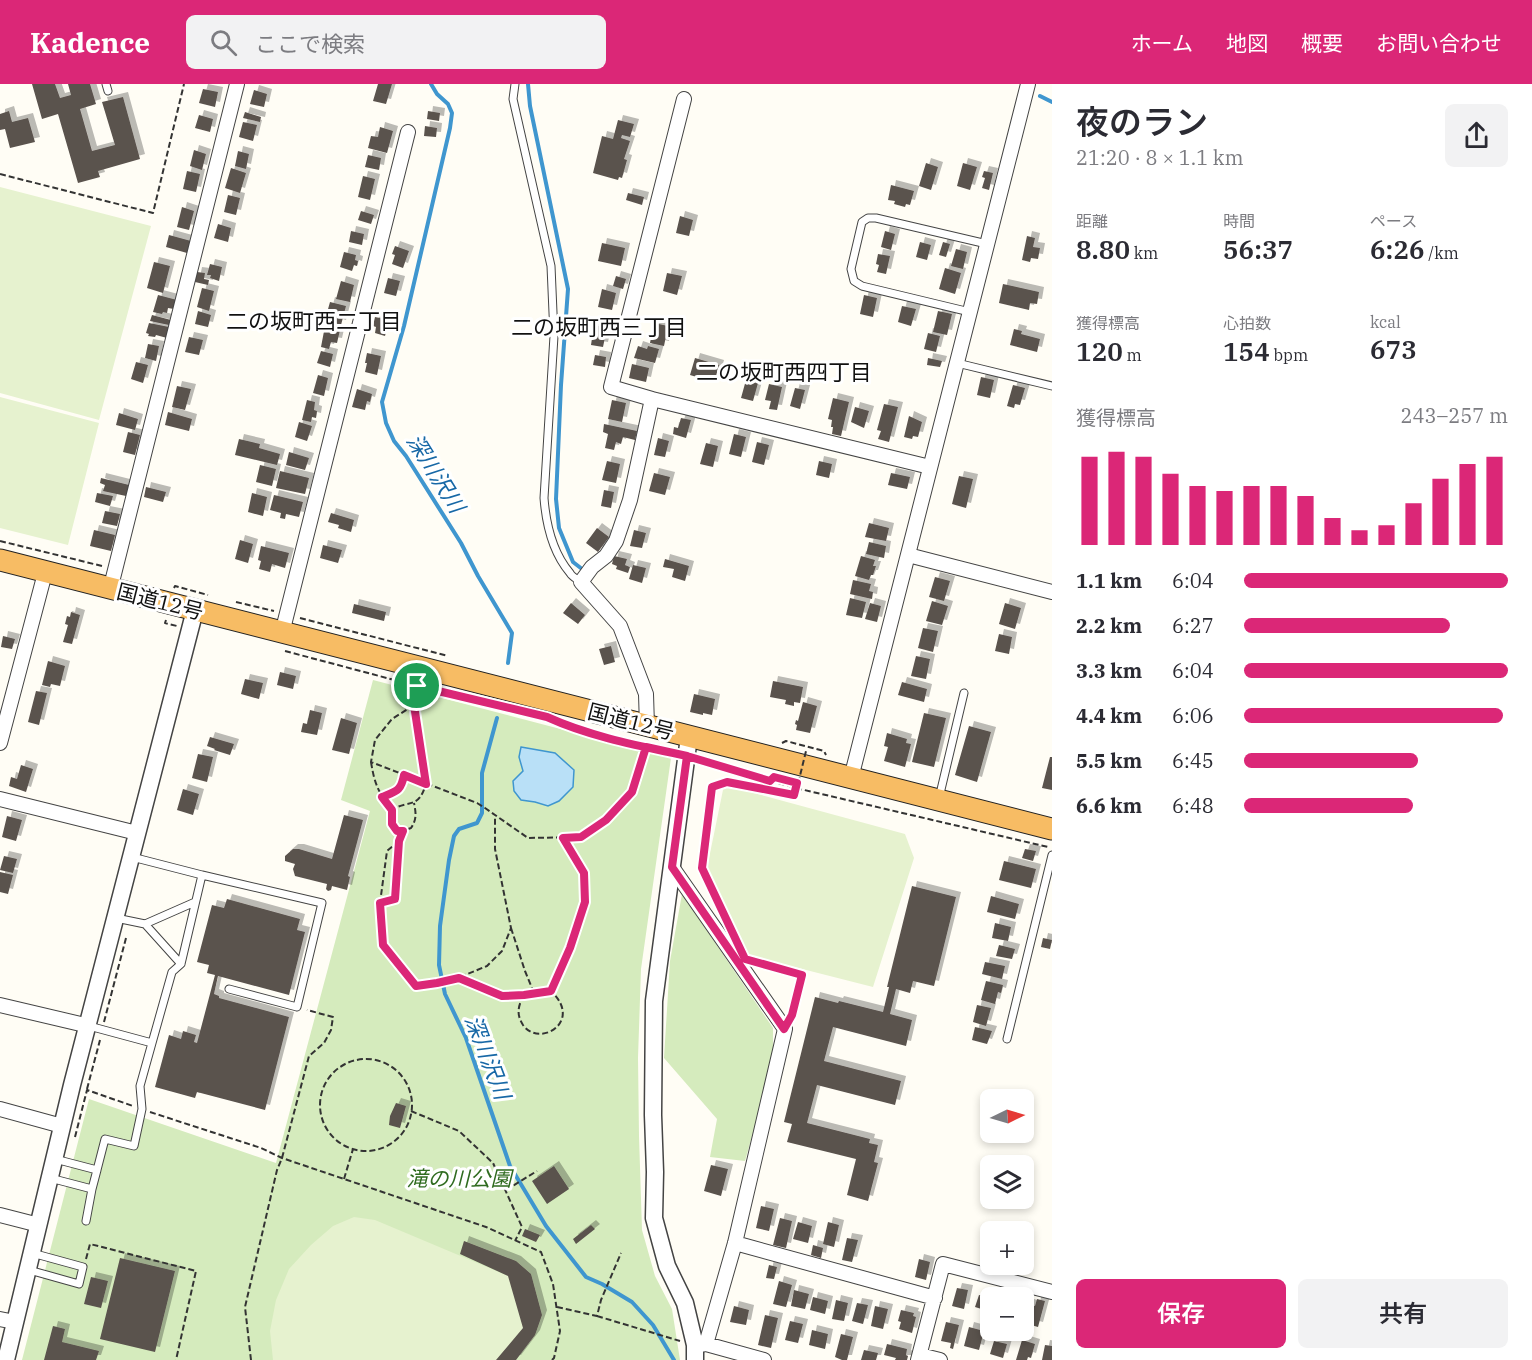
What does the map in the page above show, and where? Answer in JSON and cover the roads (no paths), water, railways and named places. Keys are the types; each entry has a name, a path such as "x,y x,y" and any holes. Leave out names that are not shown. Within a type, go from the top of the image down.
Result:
{"highway":[{"name":"国道12号","path":"0,560 45,573 113,580 282,641 646,737 851,778 1052,829"}],"street":[{"path":"113,580 237,84"},
{"path":"851,778 1028,84"},
{"path":"684,99 611,387 930,467"},
{"path":"282,641 408,132"},
{"path":"646,737 646,694 620,626 581,582 591,567 606,556 616,541 630,500 652,399"},
{"path":"908,555 1052,592"},
{"path":"0,743 45,573"},
{"path":"6,1360 7,1321 30,1262 50,1178 62,1161 62,1126 195,610"},
{"path":"688,746 654,1000 654,1218 667,1266 685,1303 695,1348"},
{"path":"0,799 137,833"},
{"path":"672,867 784,1029 735,1243 695,1348"},
{"path":"0,1005 89,1026"},
{"path":"0,1109 62,1126"},
{"path":"0,1215 39,1225"},
{"path":"735,1243 935,1298"},
{"path":"940,1360 919,1357 944,1264 1052,1292"},
{"path":"695,1348 764,1360"}],"lane":[{"path":"515,84 513,99 551,266 554,336 544,498 546,519 560,556 570,574 581,582"},
{"path":"970,312 862,286 854,281 851,269 862,222 868,218 876,218 987,244"},
{"path":"957,363 1052,386"},
{"path":"939,800 964,693"},
{"path":"1007,1039 1052,855"},
{"path":"131,856 321,903 297,1007 229,989"},
{"path":"86,1221 105,1139 134,1146 142,1109 140,1086 172,972 181,964 202,875"},
{"path":"116,918 145,924 195,902"},
{"path":"145,924 181,964"},
{"path":"89,1026 152,1043"},
{"path":"62,1161 98,1170"},
{"path":"50,1178 92,1189"},
{"path":"30,1262 83,1267 79,1284 30,1262"}],"water":[{"path":"521,747 555,753 574,770 573,787 559,801 548,806 521,800 514,791 513,781 523,771 519,757"}],"waterway":[{"name":"深川沢川","path":"431,84 437,94 448,104 452,113 450,128 404,326 382,402 386,423 394,441 461,543 512,633 508,663"},
{"path":"528,84 530,106 568,289 556,499 559,528 573,562 582,569"},
{"path":"1040,96 1052,102"},
{"name":"深川沢川","path":"497,718 482,773 482,813 477,823 459,829 454,836 449,860 440,926 439,965 445,994 466,1038 510,1166 546,1226 586,1277 632,1302 653,1325 674,1360"}],"district":[{"name":"二の坂町西二丁目","path":"314,321"},
{"name":"二の坂町西三丁目","path":"599,327"},
{"name":"二の坂町西四丁目","path":"784,372"}],"park label":[{"name":"滝の川公園","path":"459,1179"}]}
